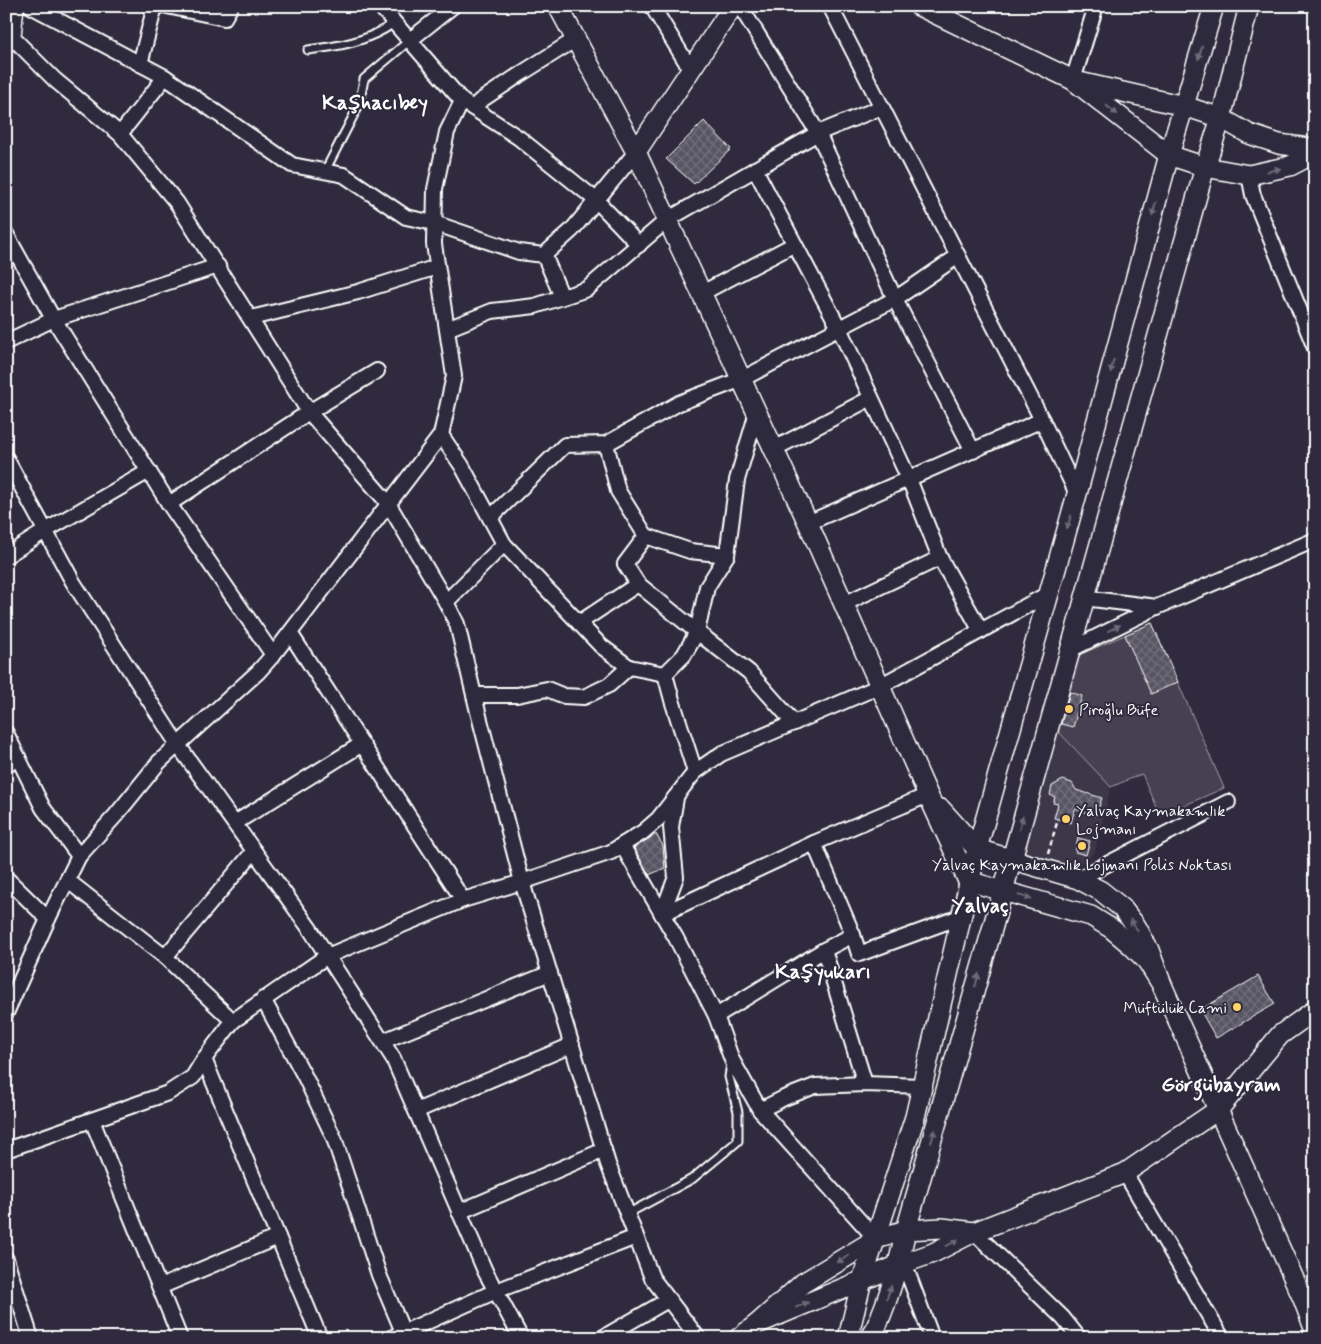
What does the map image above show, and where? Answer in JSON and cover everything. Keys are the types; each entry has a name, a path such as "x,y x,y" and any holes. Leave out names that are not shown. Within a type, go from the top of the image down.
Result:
{"street":[{"path":"14,6 9,40 120,134 177,203 309,412 388,504 446,602 457,624 522,882 604,1150 652,1278 698,1338"},
{"path":"31,6 165,77 292,165 344,176 406,216 434,223 519,252 544,255 572,230 636,152 733,6"},
{"path":"140,64 156,6"},
{"path":"167,6 224,18 231,6"},
{"path":"380,6 468,104 519,138 596,200 639,245"},
{"path":"410,40 453,6"},
{"path":"558,6 636,152 668,220 808,523 968,881 1090,916 1112,929 1131,944 1147,961 1162,985"},
{"path":"652,6 691,70"},
{"path":"740,6 818,133 894,299 973,451"},
{"path":"830,6 1042,420 1077,494"},
{"path":"919,6 1073,80 1168,154 1205,167 1249,174 1290,166 1313,157"},
{"path":"1073,80 1096,6"},
{"path":"848,1338 862,1280 915,1117 968,881 1077,494 1168,154 1214,6"},
{"path":"872,1338 902,1264 906,1230 1003,891 1205,167 1221,118 1248,6"},
{"path":"6,1013 48,919 79,856 116,815 159,762 258,672 273,655 441,435 454,376 434,244 434,189 447,132 468,104 480,101 514,77 576,39"},
{"path":"120,134 165,77"},
{"path":"1073,80 1184,106 1221,118 1249,134 1313,157"},
{"path":"447,329 492,311 535,306 587,289 668,220 818,133 882,107"},
{"path":"755,169 793,245 839,328 909,479 940,558 980,631"},
{"path":"1249,174 1253,195 1315,348"},
{"path":"6,234 54,319 169,504 273,655"},
{"path":"702,293 793,245"},
{"path":"544,255 562,297"},
{"path":"490,518 565,445 606,444 679,403 742,380 894,299 958,256"},
{"path":"6,342 54,319 218,266"},
{"path":"251,318 358,292 438,267"},
{"path":"169,504 309,412 377,371"},
{"path":"774,450 871,398"},
{"path":"666,674 684,655 697,632 707,587 727,555 737,480 757,412"},
{"path":"808,523 1042,420"},
{"path":"441,435 462,466 504,544 601,646 629,667 666,674"},
{"path":"606,444 618,491 646,536 690,551 727,555"},
{"path":"6,458 73,582 178,745 310,929 393,1058 485,1271 521,1338"},
{"path":"6,556 45,531 149,471"},
{"path":"646,536 625,564 638,584 749,672 794,723"},
{"path":"1070,650 1157,607 1315,540"},
{"path":"446,602 504,544"},
{"path":"844,604 940,558"},
{"path":"579,623 638,584"},
{"path":"6,1149 168,1093 193,1077 204,1059 233,1021 328,956 463,900 611,852 643,832 658,819 695,772 721,754 880,686 1048,594"},
{"path":"1084,598 1157,607"},
{"path":"290,633 463,900"},
{"path":"474,696 517,694 546,690 564,696 584,697 609,685 629,667"},
{"path":"666,674 672,700 695,772"},
{"path":"6,733 43,808 79,856"},
{"path":"235,823 362,744"},
{"path":"6,766 18,758"},
{"path":"662,914 676,877 670,827 677,795"},
{"path":"928,795 977,849 1078,879 1101,891 1122,908 1136,926 1149,950 1162,985 1219,1109 1315,1331"},
{"path":"662,914 814,844 928,795"},
{"path":"1078,879 1228,802"},
{"path":"814,844 853,935 859,954 960,917"},
{"path":"622,845 662,914 716,1016 732,1060 760,1110 876,1239"},
{"path":"165,957 254,851"},
{"path":"6,878 48,919"},
{"path":"67,880 165,957 233,1021"},
{"path":"716,1016 824,950 853,935"},
{"path":"824,950 865,1084"},
{"path":"383,1042 550,973"},
{"path":"263,999 305,1077 334,1138 397,1335 496,1291 636,1237"},
{"path":"757,1324 902,1264 933,1254 974,1232 1125,1173 1219,1109 1280,1035 1315,1010"},
{"path":"416,1110 572,1045"},
{"path":"204,1059 320,1338"},
{"path":"760,1110 815,1086 865,1084 922,1086"},
{"path":"92,1120 180,1338"},
{"path":"460,1212 604,1150"},
{"path":"1125,1173 1222,1338"},
{"path":"739,1338 803,1283 876,1239 906,1230 942,1228 974,1232 1063,1318 1079,1338"},
{"path":"160,1287 278,1237"},
{"path":"6,1259 26,1336"},
{"path":"902,1264 932,1338"},
{"path":"602,1338 668,1300"}],"lane":[{"path":"308,50 347,44 380,33 394,23"},
{"path":"325,172 360,105 364,79 410,40"},
{"path":"627,1214 692,1179 738,1141 738,1112 729,1077 732,1060"}],"path":[{"path":"1044,870 1058,819"}],"shaded area":[{"path":"1152,623 1224,788 1160,816 1142,774 1111,787 1055,728 1077,656"},
{"name":"Yalvaç Kaymakamlık Lojmanı","path":"1055,728 1111,787 1095,852 1070,873 1017,857"}],"building":[{"path":"704,121 731,149 694,184 666,159"},
{"path":"1152,623 1178,682 1151,694 1125,635"},
{"name":"Piroğlu Büfe","path":"1070,692 1082,696 1073,727 1061,724"},
{"name":"Yalvaç Kaymakamlık Lojmanı","path":"1063,780 1072,783 1076,790 1102,798 1096,816 1075,809 1071,823 1054,818 1058,804 1053,803 1055,797 1050,795 1052,786"},
{"path":"656,834 663,846 665,868 649,875 634,848"},
{"name":"Yalvaç Kaymakamlık Lojmanı Polis Noktası","path":"1078,838 1090,841 1086,855 1075,852"},
{"name":"Müftülük Cami","path":"1258,976 1275,1004 1216,1038 1200,1010"}],"place":[{"name":"Piroğlu Büfe","path":"1069,709"},
{"name":"Yalvaç Kaymakamlık Lojmanı","path":"1066,819"},
{"name":"Yalvaç Kaymakamlık Lojmanı Polis Noktası","path":"1082,846"},
{"name":"Müftülük Cami","path":"1237,1007"}],"district":[{"name":"Kaşhacıbey","path":"375,102"},
{"name":"Yalvaç","path":"980,905"},
{"name":"Kaşyukarı","path":"823,971"},
{"name":"Görgübayram","path":"1221,1084"}]}
